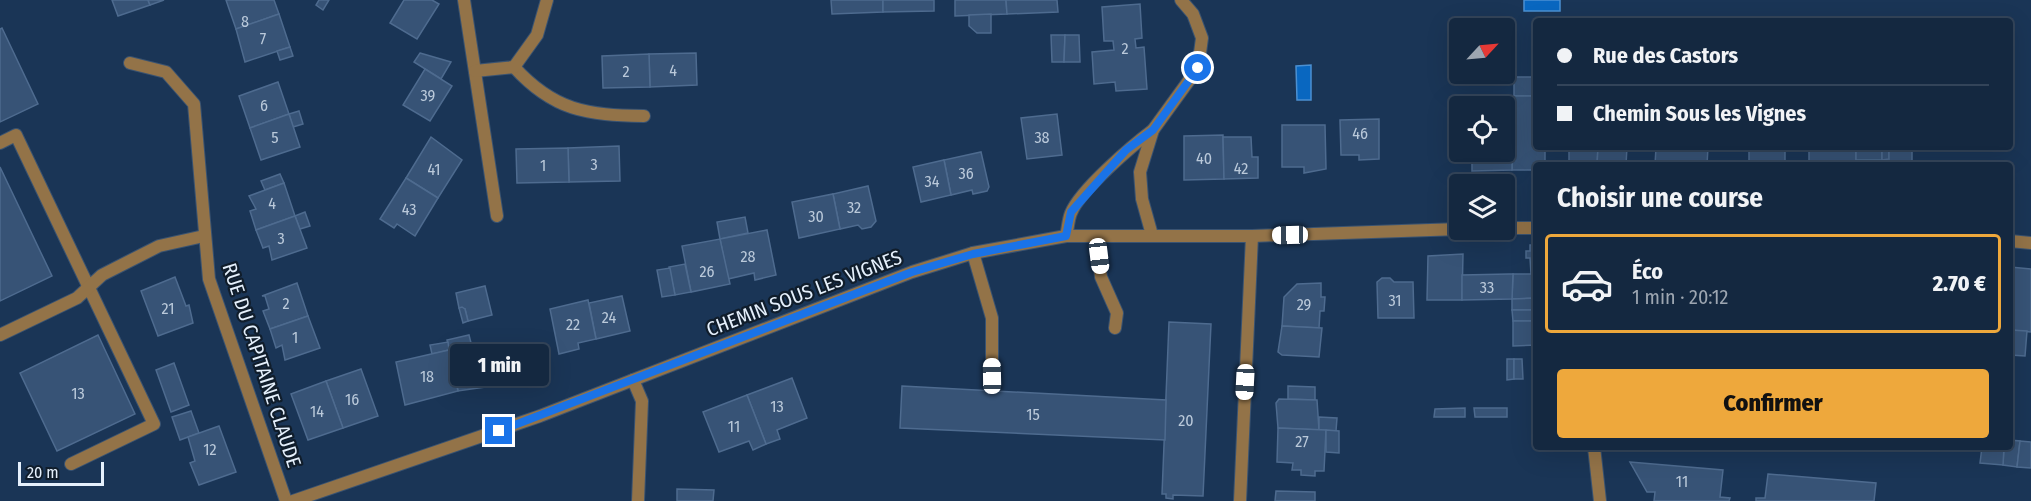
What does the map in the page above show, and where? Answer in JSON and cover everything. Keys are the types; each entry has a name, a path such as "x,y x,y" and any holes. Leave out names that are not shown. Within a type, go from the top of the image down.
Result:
{"street":[{"path":"464,0 497,216"},
{"path":"475,71 514,67 537,34 547,0"},
{"path":"1066,236 1071,212 1085,194 1126,150 1153,130 1198,68 1202,38 1193,14 1181,0"},
{"name":"RUE DU CAPITAINE CLAUDE","path":"130,63 166,72 194,104 209,279 286,501"},
{"path":"514,67 531,86 578,111 597,115 644,116"},
{"path":"1152,235 1142,199 1140,172 1153,130"},
{"path":"0,143 16,135 154,424 71,464"},
{"path":"1515,228 1533,228"},
{"name":"CHEMIN SOUS LES VIGNES","path":"293,501 540,416 912,272 973,254 1066,236 1252,236 1449,229"},
{"path":"0,335 77,298 102,275 159,246 204,236"},
{"path":"1096,236 1101,277 1117,313 1116,328"},
{"path":"1240,501 1252,236"},
{"path":"2013,242 2031,243"},
{"path":"973,254 992,318 992,376"},
{"path":"633,380 642,401 638,501"},
{"path":"1594,450 1600,501"}],"water":[{"path":"1524,0 1560,0 1560,11 1524,11"},
{"path":"1311,65 1311,100 1297,100 1296,66"}],"building":[{"path":"112,0 148,0 150,5 118,16"},
{"path":"148,0 164,0 150,5"},
{"path":"226,0 274,0 279,14 236,29"},
{"path":"319,0 329,0 323,10 316,5"},
{"path":"404,0 432,0 439,4 417,39 390,23"},
{"path":"831,0 883,0 883,12 832,14"},
{"path":"883,0 934,0 934,11 883,12"},
{"path":"955,0 1006,0 1007,14 955,16"},
{"path":"1006,0 1057,0 1058,12 1007,14"},
{"path":"1140,4 1142,38 1135,39 1136,48 1144,47 1147,89 1116,91 1115,82 1094,84 1092,52 1114,50 1113,41 1104,41 1102,7"},
{"path":"279,14 290,47 245,62 236,29"},
{"path":"991,14 991,33 977,33 969,26 969,15"},
{"path":"2,28 38,104 0,122 0,29"},
{"path":"1051,35 1065,35 1064,62 1052,62"},
{"path":"1065,35 1079,35 1080,62 1064,62"},
{"path":"290,47 293,56 280,60 277,51"},
{"path":"420,53 451,62 441,79 414,62"},
{"path":"696,53 697,85 650,87 649,54"},
{"path":"649,54 650,87 603,88 602,56"},
{"path":"425,69 452,86 430,121 403,105"},
{"path":"1515,77 1533,77 1533,96 1515,96"},
{"path":"278,82 289,114 250,128 239,96"},
{"path":"1515,96 1533,96 1533,150 1545,150 1545,162 1533,162 1533,170 1512,170 1512,162 1515,162"},
{"path":"299,111 303,124 293,127 289,114"},
{"path":"289,114 300,147 261,160 250,128"},
{"path":"1057,114 1062,155 1027,159 1021,118"},
{"path":"1379,119 1379,159 1359,160 1359,155 1341,155 1340,120"},
{"path":"1282,125 1325,125 1326,169 1304,173 1304,167 1282,167"},
{"path":"1223,135 1224,179 1184,180 1184,136"},
{"path":"431,137 462,160 438,198 406,178"},
{"path":"1223,137 1251,137 1252,157 1258,157 1258,178 1224,179"},
{"path":"619,146 620,181 569,182 568,148"},
{"path":"568,148 569,182 517,183 516,149"},
{"path":"1569,150 1598,150 1597,162 1569,162"},
{"path":"1598,150 1627,150 1626,162 1597,162"},
{"path":"1656,150 1708,150 1707,162 1655,162"},
{"path":"1749,150 1785,150 1785,162 1749,162"},
{"path":"1809,150 1856,150 1856,160 1865,160 1865,162 1809,162"},
{"path":"1856,150 1882,150 1882,160 1856,160"},
{"path":"1882,150 1889,150 1889,159 1882,160"},
{"path":"1889,150 1912,150 1912,162 1889,162"},
{"path":"981,152 989,187 987,191 973,194 972,190 951,195 944,160"},
{"path":"944,160 951,195 921,202 913,167"},
{"path":"1472,162 1512,162 1512,170 1472,171"},
{"path":"0,167 52,276 0,301"},
{"path":"280,174 284,183 265,190 261,181"},
{"path":"406,178 438,198 415,236 397,224 394,228 380,219"},
{"path":"284,183 295,216 256,230 250,211 256,209 249,196"},
{"path":"868,186 876,221 871,227 862,229 858,225 840,229 833,194"},
{"path":"833,194 840,229 799,238 792,202"},
{"path":"305,212 310,226 300,229 295,216"},
{"path":"295,216 307,248 272,260 269,246 263,248 256,230"},
{"path":"745,217 748,233 720,239 717,222"},
{"path":"767,230 776,275 755,280 754,273 728,279 720,239"},
{"path":"720,239 730,284 691,292 682,246"},
{"path":"1530,245 1533,245 1533,298 1512,299 1513,274 1531,274 1530,258 1526,258 1526,251 1530,251"},
{"path":"1463,254 1462,300 1427,300 1428,256"},
{"path":"685,264 691,292 675,295 669,267"},
{"path":"2013,267 2031,269 2031,332 2013,330"},
{"path":"670,268 675,295 662,297 657,270"},
{"path":"1513,274 1512,299 1462,300 1462,275"},
{"path":"175,277 186,306 189,305 193,323 158,336 141,291"},
{"path":"1382,278 1390,278 1394,282 1413,282 1414,318 1378,318 1377,282"},
{"path":"297,283 308,316 270,329 263,311 269,309 265,296 262,296"},
{"path":"1321,283 1321,297 1325,297 1324,311 1320,311 1319,328 1282,326 1284,297 1297,284"},
{"path":"485,286 492,315 468,321 465,309 459,308 456,293"},
{"path":"622,296 630,331 596,339 589,303"},
{"path":"1533,298 1533,310 1512,310 1512,299"},
{"path":"588,300 596,339 578,343 579,349 559,354 550,309"},
{"path":"459,308 465,309 468,321 463,323"},
{"path":"1512,310 1533,310 1533,321 1513,321"},
{"path":"308,316 320,348 285,360 282,345 276,348 270,329"},
{"path":"1513,321 1533,321 1533,345 1513,346"},
{"path":"1169,322 1211,324 1203,496 1173,495 1173,499 1166,498 1166,494 1162,494"},
{"path":"1282,326 1322,328 1319,357 1282,355 1278,352"},
{"path":"2013,330 2027,331 2025,356 2013,355"},
{"path":"98,335 135,414 57,451 20,373"},
{"path":"469,335 473,351 451,355 447,340"},
{"path":"448,342 449,350 432,354 430,345"},
{"path":"484,348 492,386 458,391 451,355"},
{"path":"449,350 458,391 405,405 396,362"},
{"path":"1507,359 1514,359 1514,379 1507,380"},
{"path":"1514,359 1522,359 1523,379 1514,379"},
{"path":"174,363 189,405 171,412 156,370"},
{"path":"361,369 378,416 343,428 326,381"},
{"path":"792,378 807,418 777,430 780,439 766,444 747,395"},
{"path":"326,381 343,428 308,440 291,394"},
{"path":"902,386 1166,400 1165,440 900,428"},
{"path":"1288,386 1315,387 1315,400 1288,399"},
{"path":"747,395 766,444 753,450 749,441 719,452 703,412"},
{"path":"1279,399 1317,400 1319,430 1278,428 1276,403"},
{"path":"1465,408 1465,417 1434,417 1435,409"},
{"path":"1474,408 1507,408 1507,417 1475,417"},
{"path":"191,411 199,433 180,440 172,417"},
{"path":"1319,417 1337,418 1336,431 1319,430"},
{"path":"219,426 236,472 199,485 190,463 195,461 188,437"},
{"path":"1278,428 1326,430 1324,471 1315,471 1315,476 1301,475 1301,470 1292,470 1293,463 1277,462"},
{"path":"1326,430 1339,431 1339,453 1326,452"},
{"path":"2013,440 2020,441 2017,467 2003,465 2004,450 2013,450"},
{"path":"2020,441 2031,442 2031,468 2017,467"},
{"path":"1982,450 2004,450 2003,465 1980,463"},
{"path":"1630,462 1723,470 1720,497 1730,498 1729,501 1654,501 1655,492 1647,492"},
{"path":"1768,474 1876,483 1874,501 1756,501 1756,498 1765,498"},
{"path":"677,489 714,490 713,501 677,501"},
{"path":"1276,491 1315,492 1315,501 1275,501"}],"route":[{"path":"499,431 912,272 973,254 1066,236 1071,212 1085,194 1126,150 1153,130 1198,68"}]}
